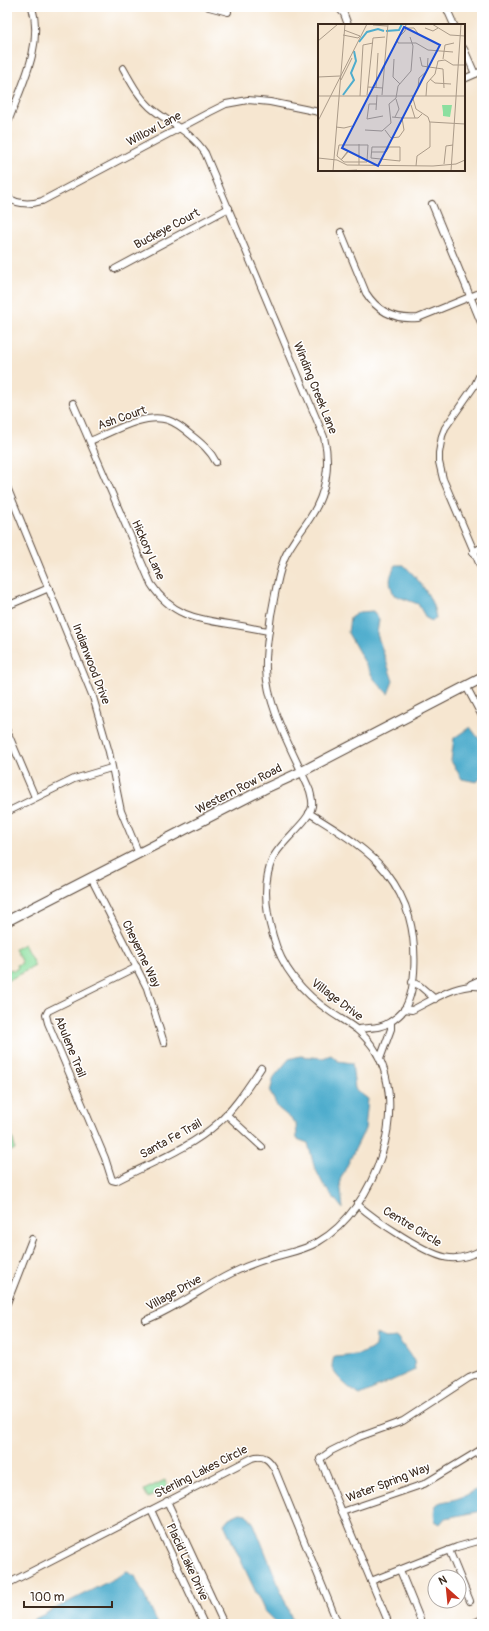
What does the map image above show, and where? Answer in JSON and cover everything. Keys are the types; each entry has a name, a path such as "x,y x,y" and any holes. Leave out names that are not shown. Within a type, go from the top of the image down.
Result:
{"street":[{"path":"7,125 34,50 36,27 32,7"},
{"path":"208,7 228,12"},
{"path":"338,7 344,14 348,24"},
{"path":"446,7 454,24"},
{"path":"465,51 475,74"},
{"name":"Winding Creek Lane","path":"123,68 141,98 150,107 194,138 205,152 306,393 326,446 327,468 322,494 317,507 284,558 277,584 266,658 267,684 278,717 302,772"},
{"path":"465,79 482,71"},
{"name":"Willow Lane","path":"7,197 17,202 26,204 42,201 226,104 243,100 270,102 318,112"},
{"path":"432,204 482,325"},
{"name":"Buckeye Court","path":"115,269 229,208"},
{"path":"341,232 366,293 374,304 384,312 401,318 418,318 482,292"},
{"path":"482,370 475,384 445,428 439,454 439,462 443,479 482,570"},
{"name":"Hickory Lane","path":"73,403 148,577 161,598 179,612 196,618 269,631"},
{"name":"Ash Court","path":"90,441 141,420 158,418 179,425 206,448 216,462"},
{"name":"Indianwood Drive","path":"7,487 93,697 121,811 139,854"},
{"path":"473,552 482,547"},
{"path":"7,606 49,588"},
{"name":"Western Row Road","path":"7,921 259,792 302,772 482,678"},
{"path":"466,686 482,716"},
{"path":"7,731 36,797"},
{"path":"7,812 74,779 111,768"},
{"path":"302,772 312,800 309,813 369,854 387,873 397,888 411,924 414,955 412,982 404,1009 391,1022 379,1027 359,1029"},
{"name":"Village Drive","path":"146,1320 164,1313 240,1269 319,1242 340,1225 358,1204 380,1161 387,1136 389,1096 387,1080 380,1059 359,1029 332,1013 298,984 281,959 271,930 267,900 270,866 281,845 309,813"},
{"name":"Cheyenne Way","path":"91,878 150,996 164,1043"},
{"name":"Abulene Trail","path":"114,1181 46,1015 48,1011 136,967"},
{"path":"404,1009 412,1010 482,979"},
{"path":"412,982 420,986 435,999"},
{"path":"467,986 482,987"},
{"path":"380,1059 391,1029 391,1022"},
{"name":"Santa Fe Trail","path":"114,1181 198,1138 219,1122 261,1068"},
{"path":"226,1114 262,1147"},
{"name":"Centre Circle","path":"358,1204 419,1246 440,1256 457,1258 465,1257 482,1250"},
{"path":"7,1303 32,1239"},
{"path":"387,1619 320,1459 331,1451 359,1437 403,1421 469,1378 482,1373"},
{"name":"Water Spring Way","path":"342,1512 424,1484 482,1449"},
{"name":"Sterling Lakes Circle","path":"7,1584 167,1501 252,1458 260,1456 268,1459 275,1470 338,1624"},
{"name":"Placid Lake Drive","path":"167,1501 224,1624"},
{"name":"Placid Lake Drive","path":"151,1510 204,1624"},
{"path":"371,1581 449,1550 482,1540"},
{"path":"449,1550 470,1601"},
{"path":"400,1570 420,1619"},
{"path":"472,1624 482,1619"}],"green space":[{"path":"24,944 35,966 7,981 7,971 12,969 13,971 18,968 17,965 22,963 15,949"},
{"path":"7,1131 13,1140 15,1149 7,1153"},
{"path":"165,1480 168,1487 148,1498 144,1490"}],"water":[{"path":"396,565 404,565 429,596 436,618 432,621 426,618 418,604 394,595 390,580"},
{"path":"373,611 379,619 377,634 393,681 388,694 374,679 348,633 350,618 359,612"},
{"path":"470,727 482,743 482,776 477,782 462,779 451,761 454,738"},
{"path":"331,1055 338,1061 352,1063 355,1089 368,1099 365,1129 340,1180 343,1209 324,1186 314,1166 308,1143 297,1139 296,1123 278,1108 270,1092 274,1077 289,1059 300,1056 323,1058"},
{"path":"376,1334 386,1338 397,1337 414,1361 415,1370 360,1395 348,1387 333,1371 332,1367 334,1357 356,1355 366,1352 375,1346"},
{"path":"482,1487 482,1511 445,1518 440,1524 435,1521 434,1513 437,1505 462,1497"},
{"path":"240,1513 247,1514 254,1524 294,1624 277,1624 265,1612 224,1524 229,1518"},
{"path":"127,1572 135,1576 158,1624 25,1624"}]}
